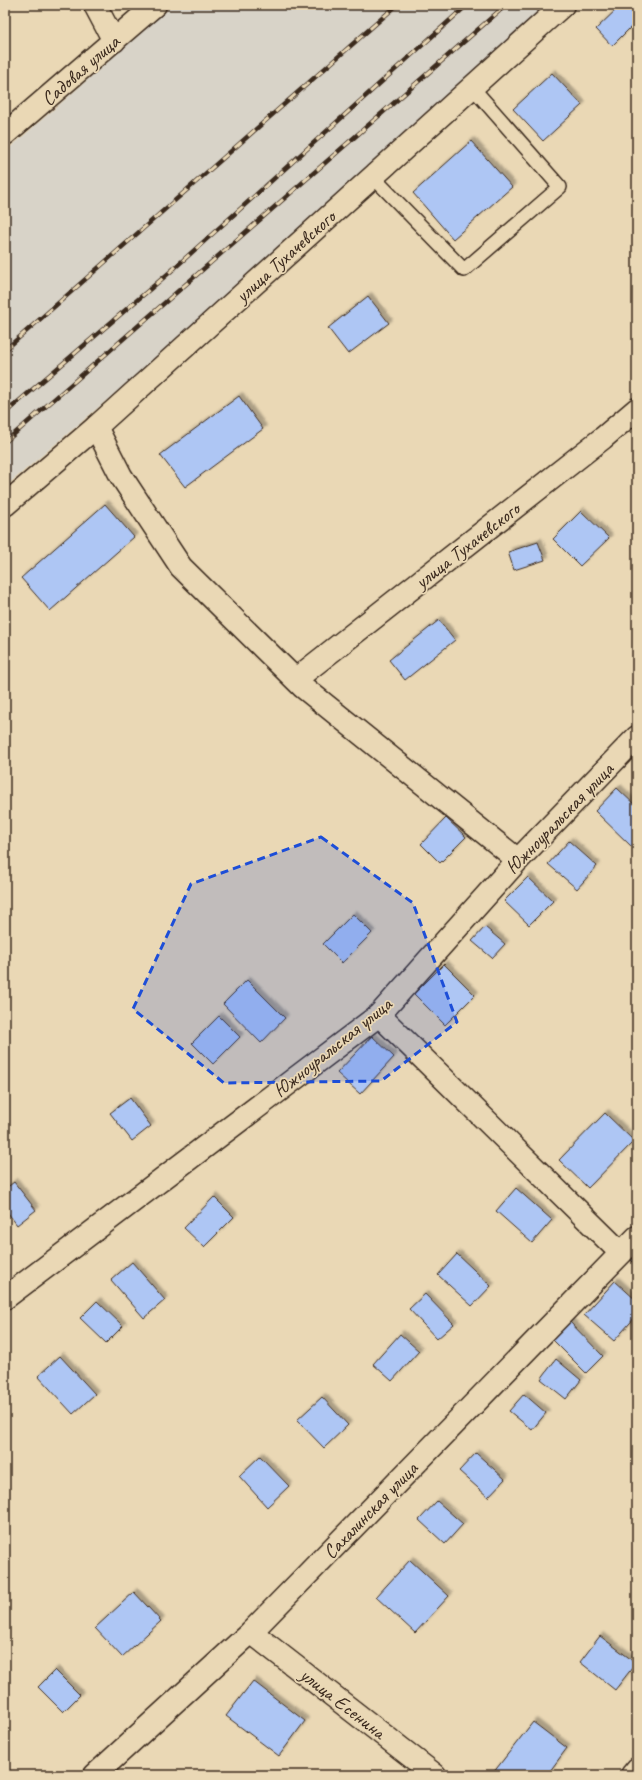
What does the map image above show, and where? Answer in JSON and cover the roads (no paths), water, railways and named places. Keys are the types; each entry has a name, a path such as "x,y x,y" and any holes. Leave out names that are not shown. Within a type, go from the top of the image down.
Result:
{"street":[{"path":"95,5 114,41"},
{"name":"Садовая улица","path":"5,134 155,5"},
{"name":"улица Тухачевского","path":"5,504 96,427 563,5"},
{"name":"улица Тухачевского","path":"296,679 603,438 637,409"},
{"path":"96,427 121,476 181,567 296,679 518,860"},
{"name":"Южноуральская улица","path":"5,1298 378,1015 518,860 637,737"},
{"path":"378,1015 621,1253"},
{"name":"Сахалинская улица","path":"95,1775 251,1632 637,1237"},
{"name":"улица Есенина","path":"251,1632 435,1775"},
{"path":"632,1775 637,1770"}],"lane":[{"path":"373,177 464,270 560,187 472,87"}],"railway":[{"path":"5,350 397,5"},
{"path":"5,413 170,272 467,5"},
{"path":"5,442 506,5"}]}
